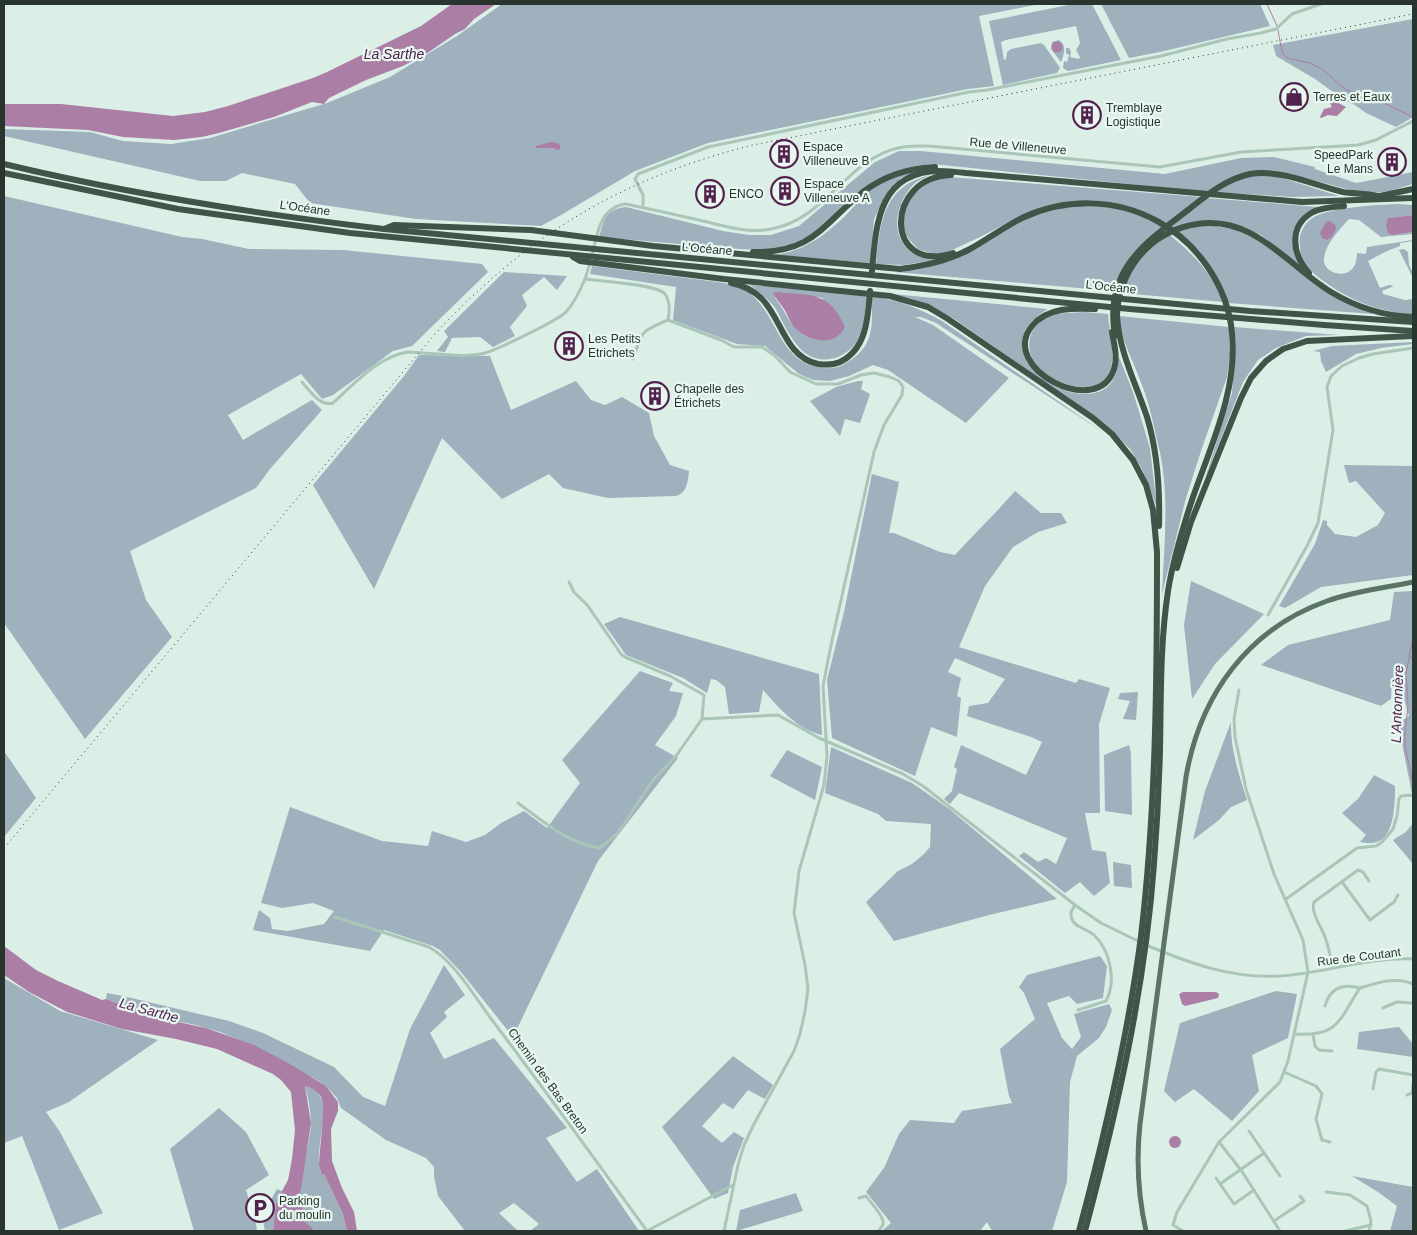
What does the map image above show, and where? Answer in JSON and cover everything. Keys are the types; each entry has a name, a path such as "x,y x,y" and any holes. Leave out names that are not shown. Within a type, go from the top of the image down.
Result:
{"highway":[{"name":"L’Océane","path":"4,164 106,187 223,208 384,229 1204,307 1413,322"},
{"path":"700,251 707,249 766,252 791,248 825,229 872,187 895,175 919,168 947,167 1018,177"},
{"path":"724,279 746,288 762,299 790,345 802,358 820,364 837,363 853,353 865,329 876,225 882,206 891,192 904,181 918,174 939,171 1302,202 1413,198"},
{"name":"L’Océane","path":"4,173 178,209 350,233 1130,309 1413,331"},
{"path":"1130,309 1108,311 1070,309 1045,315 1036,321 1028,331 1026,341 1027,355 1036,370 1056,384 1076,390 1096,388 1106,382 1114,368 1114,322 1118,303 1121,284 1145,250 1166,229 1227,182 1251,174 1271,174 1344,192 1378,198"},
{"path":"979,243 951,254 936,256 914,250 907,243 900,225 903,207 910,195 932,178 944,175 1018,177"},
{"path":"1330,292 1328,288 1308,272 1300,261 1295,243 1298,228 1306,218 1319,210 1413,189"},
{"path":"384,229 394,226 530,230 700,251 900,269 938,263 963,252 1012,223 1046,209 1081,203 1118,206 1150,217 1179,236 1206,265 1223,294 1229,313 1233,357 1228,392 1176,554 1166,608 1161,659 1154,867 1146,938 1129,1044 1118,1098 1085,1231"},
{"path":"1166,229 1175,230 1208,223 1228,225 1244,230 1267,242 1330,292 1369,309 1394,316 1413,317"},
{"path":"570,255 580,261 724,279 890,296 916,303 944,316 1093,418 1120,442 1138,467 1149,493 1156,524 1158,552"},
{"path":"1079,1231 1115,1085 1133,989 1141,936 1154,764 1160,504 1157,465 1151,432 1114,322"},
{"path":"1166,608 1191,522 1241,398 1251,378 1266,361 1284,349 1307,341 1413,336"}],"main road":[{"path":"1146,1231 1141,1208 1138,1176 1140,1124 1186,777 1190,754 1200,723 1216,690 1229,672 1250,648 1278,626 1298,614 1329,601 1413,582"}],"street":[{"path":"643,207 642,195 635,179 638,174 708,147 969,92 1160,56 1227,39 1261,33 1276,29 1292,14 1321,4"},
{"name":"Rue de Villeneuve","path":"302,382 322,403 327,405 333,403 362,376 400,355 409,352 459,355 485,353 552,322 565,313 579,295 604,215 617,205 625,204 643,207 747,230 762,231 782,227 810,213 858,168 874,158 899,147 929,146 1160,167 1241,152 1358,145 1376,140 1413,121"},
{"path":"585,279 654,287 665,294 670,313 668,320"},
{"path":"632,359 641,335 652,327 668,320 721,340 734,347 762,347 775,356 790,372 816,384 838,384 861,375 874,373 899,381 903,387 902,395 884,425 874,452 823,686 827,756 824,785 799,871 794,913 808,988 803,1019 794,1051 744,1145 724,1231"},
{"path":"1268,615 1318,523 1333,430 1327,387 1331,376 1342,366 1359,358 1413,348"},
{"path":"518,803 558,833 588,846 600,848 618,833 653,780 676,756 702,719 704,695 670,676 621,654 569,582"},
{"path":"1183,1231 1173,1226 1177,1212 1220,1142 1280,1082 1288,1062 1308,972 1303,940 1274,874 1246,789 1235,737 1234,719 1239,690"},
{"name":"Rue de Coutant","path":"702,719 778,715 826,741 902,774 918,783 1075,905 1101,923 1178,958 1230,973 1279,976 1388,959 1413,959"},
{"path":"1286,899 1357,848 1376,846 1382,842 1393,829 1397,816 1398,799 1405,795 1413,794"},
{"path":"1333,968 1326,941 1313,906 1314,902 1358,870 1363,872 1370,881"},
{"path":"1342,882 1370,920 1394,902 1398,895"},
{"path":"1075,905 1071,912 1072,922 1094,936 1108,959 1112,970 1110,989 1106,1001 1078,1010"},
{"name":"Chemin des Bas Breton","path":"335,916 428,946 439,952 504,1036 648,1231 734,1185"},
{"path":"1325,1006 1329,993 1338,988 1351,986 1360,988 1377,983 1405,980 1413,984"},
{"path":"1294,1034 1313,1035 1332,1028 1343,1018 1360,988"},
{"path":"1383,1008 1397,1002 1413,1003"},
{"path":"1313,1035 1315,1046 1319,1050 1332,1051"},
{"path":"1373,1089 1378,1069 1413,1075"},
{"path":"1284,1072 1320,1089 1322,1094 1316,1119 1322,1140 1330,1142"},
{"path":"1407,1095 1412,1093 1413,1084"},
{"path":"1249,1131 1280,1176"},
{"path":"1220,1142 1241,1170 1280,1231"},
{"path":"1220,1184 1264,1153"},
{"path":"1216,1178 1234,1204 1254,1190"},
{"path":"1326,1192 1350,1195 1367,1206 1371,1221 1369,1231"},
{"path":"859,1198 866,1196 880,1215 884,1222 878,1231"},
{"path":"1274,1221 1304,1201 1300,1196"},
{"path":"1345,1231 1371,1224"}],"shaded area":[{"path":"502,4 1040,4 979,16 994,86 968,89 708,143 635,171 541,226 416,219 310,203 295,184 242,173 226,181 200,181 4,136 4,129 90,132 123,141 171,144 210,138 327,103 390,77 457,36"},
{"path":"1073,4 1092,4 1121,60 1068,71 1063,68 1064,61 1067,62 1069,55 1066,53 1066,48 1069,48 1071,52 1070,57 1079,59 1080,57 1076,50 1080,43 1076,26 1006,40 1001,42 1004,60 1006,59 1007,52 1011,49 1041,43 1060,68 1057,73 1003,85 989,21"},
{"path":"1101,4 1260,4 1270,26 1129,58"},
{"path":"1413,19 1413,117 1396,127 1366,113 1276,56 1273,45"},
{"path":"1059,40 1064,47 1061,62 1051,49 1052,42"},
{"path":"899,151 921,151 1165,174 1241,158 1274,157 1315,167 1315,169 1356,183 1413,172 1413,184 1390,191 1358,192 1298,176 1264,171 1208,192 932,164 916,166 889,175 865,190 810,235 796,242 776,248 734,249 599,237 607,216 614,210 626,207 723,231 749,235 771,235 799,226 875,162"},
{"path":"915,172 901,178 890,188 874,219 870,263 773,255 794,250 813,241 839,222 865,195 877,186 892,178"},
{"path":"930,175 915,184 907,192 899,210 897,228 904,245 911,252 921,257 941,259 904,265 876,264 882,221 893,197 914,180"},
{"path":"1257,175 1276,176 1339,196 1291,197 1216,192 1238,179"},
{"path":"950,177 1201,197 1166,224 1158,218 1081,201 1011,221 948,252 933,254 918,249 908,238 903,229 905,208 914,194 932,180"},
{"path":"4,196 182,237 202,239 249,249 343,250 482,264 488,272 412,346 393,351 333,395 322,399 301,374 228,415 243,440 312,400 322,410 270,469 256,488 130,551 146,600 172,637 85,739 4,623"},
{"path":"1207,198 1318,207 1305,216 1294,235 1301,267 1261,235 1238,225 1173,228 1170,226"},
{"path":"1397,204 1413,205 1413,215 1388,218 1393,235 1413,232 1413,234 1381,237 1359,220 1349,219 1330,242 1325,252 1324,263 1330,271 1340,274 1345,273 1354,266 1357,253 1366,254 1367,247 1413,240 1400,243 1400,246 1368,261 1380,288 1389,285 1394,286 1382,291 1383,294 1405,300 1413,299 1413,315 1376,308 1343,294 1322,280 1305,264 1300,251 1302,231 1308,221 1318,215 1352,207"},
{"path":"1076,205 1118,208 1146,218 1161,227 1131,255 1116,280 1112,291 895,272 934,266 967,252 1031,216"},
{"path":"1210,225 1244,231 1349,304 1373,314 1228,303 1225,294 1177,232 1187,228"},
{"path":"1170,235 1201,265 1214,283 1223,302 1122,293 1140,259"},
{"path":"1404,249 1408,252 1413,278 1399,250"},
{"path":"592,266 730,284 743,289 754,297 763,308 793,354 803,362 821,368 843,365 862,350 870,334 872,297 900,302 942,321 1103,432 936,323 921,317 915,317 933,325 1009,378 966,423 888,370 873,365 849,376 830,381 813,380 799,374 765,346 737,344 673,320 676,287 590,274"},
{"path":"504,272 567,276 557,290 544,277 522,295 527,306 510,327 515,336 493,347 480,337 452,338 445,352 437,351 448,337 444,331"},
{"path":"750,285 867,295 864,322 859,337 849,350 836,358 820,359 812,357 805,353 793,340 773,305","holes":["781,292 823,298 822,340 806,336 796,329 775,298"]},
{"path":"892,294 1048,309 1028,326 1022,344 1027,361 1040,376 1058,388 1078,394 1096,392 1111,383 1116,374 1119,357 1133,392 1150,448 1157,508 1142,469 1130,449 1091,414 953,318 913,299"},
{"path":"1060,313 1108,314 1112,348 1111,368 1106,378 1099,384 1090,387 1068,385 1048,375 1034,361 1030,353 1029,344 1030,336 1034,329 1047,317"},
{"path":"1119,316 1229,327 1230,356 1227,377 1186,498 1162,594 1165,502 1162,466 1147,400 1125,343"},
{"path":"1234,327 1339,335 1306,336 1276,348 1258,360 1243,382 1205,479 1232,393 1236,342"},
{"path":"1413,342 1413,344 1381,348 1356,354 1326,372 1321,361 1320,352 1313,351 1332,346"},
{"path":"419,355 490,356 511,410 576,381 591,400 605,405 622,397 649,413 654,436 670,465 689,471 685,489 676,496 608,498 563,488 549,474 502,499 442,438 374,589 313,485 404,376"},
{"path":"863,381 861,389 870,394 860,423 845,419 840,436 810,401 836,387"},
{"path":"1344,465 1413,466 1413,575 1321,587 1285,608 1279,606 1315,544 1323,520 1327,521 1327,525 1335,534 1356,537 1378,525 1385,513 1356,481 1349,483"},
{"path":"872,474 899,482 889,533 894,533 940,552 955,555 1015,491 1041,513 1061,513 1067,523 1038,532 1013,547 985,586 959,647 1076,683 1079,679 1110,688 1099,724 1100,813 1085,813 1092,850 1106,852 1110,883 1094,896 1080,882 1065,893 1019,856 1024,852 1038,862 1046,858 1056,864 1067,838 959,793 950,804 944,799 952,791 957,769 954,767 961,745 1026,775 1042,742 967,716 969,706 988,703 1005,679 955,658 948,672 961,678 957,696 961,698 957,737 931,727 915,776 832,738 827,680 844,612"},
{"path":"1191,581 1264,614 1215,664 1192,699 1184,625"},
{"path":"1413,591 1413,799 1398,723 1409,716 1401,689 1401,675 1392,678 1391,699 1381,706 1261,665 1288,645 1390,620 1394,592"},
{"path":"620,617 819,674 822,735 797,723 763,690 759,712 729,714 725,687 716,680 711,679 707,693 683,678 626,655 604,624"},
{"path":"640,671 673,683 669,691 683,693 676,716 655,745 678,758 598,861 513,1037 461,972 440,950 433,946 384,930 370,951 253,930 259,910 270,918 272,929 288,931 324,924 334,911 313,903 282,908 261,903 290,807 382,841 428,846 432,831 466,842 485,835 501,823 524,811 547,828 580,783 562,760"},
{"path":"1138,692 1136,720 1123,719 1130,701 1118,699 1120,693"},
{"path":"1231,722 1234,752 1247,800 1231,807 1219,820 1193,840 1205,791"},
{"path":"1129,745 1131,754 1132,815 1105,811 1104,755"},
{"path":"831,747 912,783 948,808 1057,899 894,941 866,902 898,871 912,864 930,847 931,824 886,821 878,814 825,793"},
{"path":"787,750 822,767 815,800 770,776"},
{"path":"4,751 36,798 4,837"},
{"path":"1374,775 1395,786 1393,816 1388,832 1379,841 1375,843 1360,842 1366,835 1342,813 1358,799"},
{"path":"1413,823 1413,864 1393,840 1406,832"},
{"path":"1113,862 1131,865 1132,888 1114,886"},
{"path":"1100,956 1107,966 1103,998 1077,1004 1069,996 1047,1003 1062,1038 1072,1049 1081,1037 1074,1014 1109,1004 1112,1010 1106,1027 1099,1038 1077,1056 1070,1082 1067,1182 1052,1231 992,1231 987,1222 980,1231 882,1231 891,1223 866,1192 884,1168 899,1134 910,1120 954,1123 962,1111 1012,1103 1000,1049 1035,1019 1024,993 1019,987 1027,975"},
{"path":"444,965 465,995 444,1012 447,1017 430,1033 444,1059 494,1038 567,1128 546,1138 577,1182 597,1169 639,1231 530,1231 539,1224 514,1203 499,1213 518,1231 465,1231 438,1196 434,1167 426,1158 386,1140 341,1108 337,1098 326,1086 317,1080 254,1046 220,1032 155,1017 106,999 107,993 123,996 229,1021 263,1033 334,1067 363,1097 385,1106 410,1029"},
{"path":"4,978 60,1011 158,1040 69,1102 46,1112 60,1132 103,1213 59,1230 22,1136 4,1143"},
{"path":"1276,991 1297,994 1288,1038 1252,1055 1259,1091 1232,1121 1194,1089 1175,1102 1164,1091 1180,1023"},
{"path":"1399,1027 1413,1044 1413,1057 1357,1049 1359,1032"},
{"path":"733,1056 773,1085 765,1099 748,1090 733,1109 723,1103 702,1126 722,1143 734,1132 744,1138 733,1167 728,1193 714,1199 662,1127"},
{"path":"305,1085 316,1090 321,1099 323,1110 319,1164 322,1174 324,1174 343,1214 347,1231 326,1232 315,1230 307,1225 302,1217 300,1205 302,1177 311,1124"},
{"path":"219,1108 246,1132 269,1175 246,1190 257,1231 194,1231 170,1149"},
{"path":"1352,1176 1413,1187 1413,1231 1390,1231 1397,1206"},
{"path":"277,1189 282,1191 280,1202 276,1203 273,1231 265,1231 262,1216"},
{"path":"796,1193 803,1211 736,1231 740,1210"}],"water":[{"name":"La Sarthe","path":"452,4 496,4 474,19 465,29 426,54 329,98 324,104 312,102 274,117 219,133 174,140 123,137 88,130 4,126 4,104 61,104 173,116 205,112 228,106 327,72 421,26"},
{"path":"1057,41 1063,47 1057,53 1051,47"},
{"path":"1329,98 1346,107 1337,116 1328,115 1321,118 1324,109 1332,107"},
{"path":"551,142 560,145 560,149 536,148 536,146"},
{"path":"1413,215 1413,232 1393,235 1388,233 1386,225 1388,218"},
{"path":"1330,221 1336,226 1331,238 1327,240 1322,238 1320,233 1326,222"},
{"path":"780,292 819,298 833,307 845,327 835,338 829,340 808,337 794,327 773,293"},
{"name":"La Sarthe","path":"4,946 36,970 58,981 102,1000 106,999 155,1017 206,1028 254,1045 326,1086 338,1102 338,1111 331,1129 332,1161 342,1188 354,1212 357,1231 347,1231 343,1214 319,1166 323,1110 321,1097 316,1091 305,1086 311,1123 300,1196 305,1222 315,1231 273,1231 276,1203 279,1201 288,1180 295,1130 291,1092 281,1080 273,1074 217,1049 122,1029 67,1012 29,992 4,975"},
{"path":"1183,992 1216,992 1219,994 1218,998 1185,1006 1182,1004 1179,994"},
{"path":"1175,1136 1181,1142 1175,1148 1169,1142"}],"waterway":[{"name":"L'Antonnière","path":"1267,4 1277,26"},
{"name":"L'Antonnière","path":"1278,30 1282,52 1287,58 1310,63 1322,69 1346,90 1360,93 1413,117"},
{"name":"L'Antonnière","path":"1413,637 1406,674 1408,706 1405,732 1405,747 1413,783"},
{"name":"L'Antonnière","path":"1409,655 1413,660"}],"railway":[{"path":"4,848 434,335 504,268 578,215 660,175 753,145 1413,14"}],"place":[{"name":"Terres et Eaux","path":"1294,97"},
{"name":"Tremblaye Logistique","path":"1087,115"},
{"name":"Espace Villeneuve B","path":"784,154"},
{"name":"SpeedPark Le Mans","path":"1392,162"},
{"name":"Espace Villeneuve A","path":"785,191"},
{"name":"ENCO","path":"710,194"},
{"name":"Les Petits Etrichets","path":"569,346"},
{"name":"Chapelle des Étrichets","path":"655,396"},
{"name":"Parking du moulin","path":"260,1208"}]}
